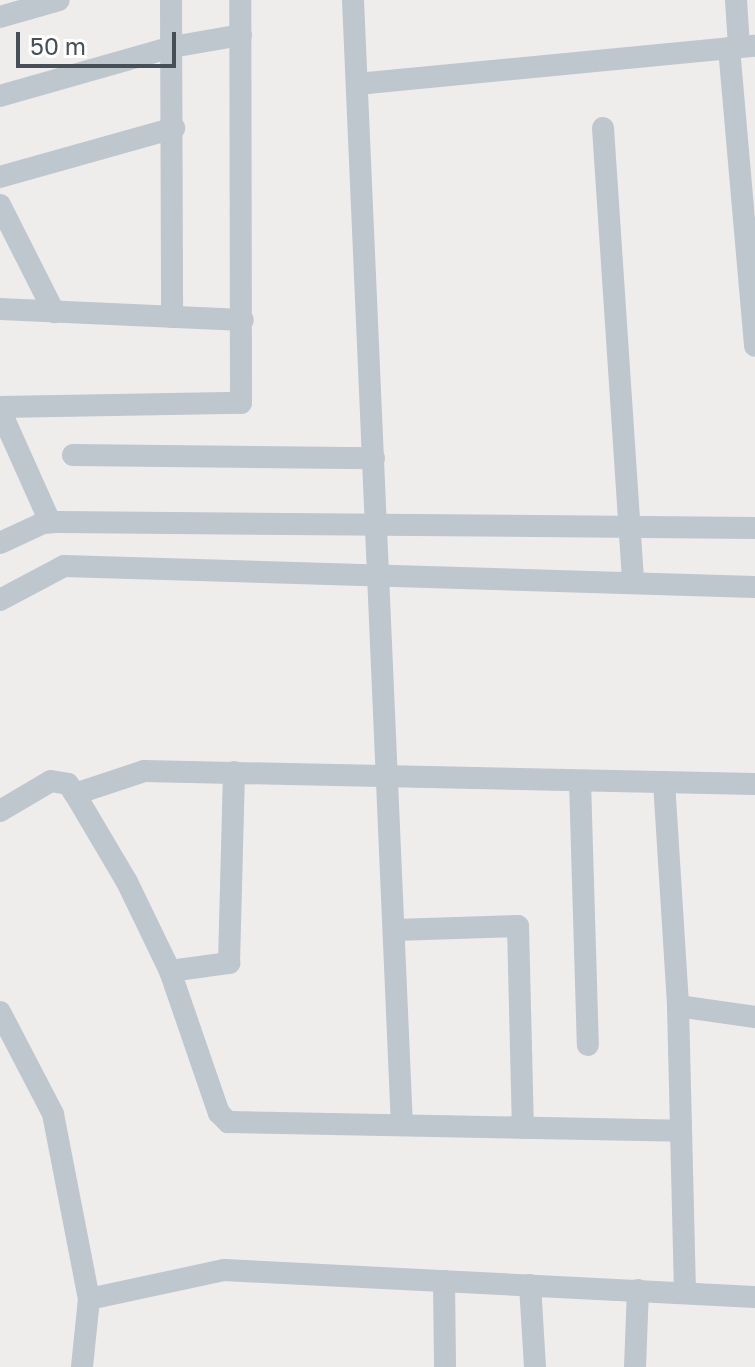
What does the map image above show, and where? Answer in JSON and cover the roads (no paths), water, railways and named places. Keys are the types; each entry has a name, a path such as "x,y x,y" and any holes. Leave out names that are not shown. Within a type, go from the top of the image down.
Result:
{"street":[{"path":"171,0 174,128 172,317"},
{"path":"50,522 1,414 235,405 244,397 240,0"},
{"path":"353,0 402,1125"},
{"path":"736,0 750,205 755,346"},
{"path":"0,17 49,1"},
{"path":"0,96 172,47 241,35"},
{"path":"357,84 741,47"},
{"path":"0,177 174,128"},
{"path":"603,128 633,527 633,581"},
{"path":"0,205 54,312"},
{"path":"0,309 243,320"},
{"path":"73,455 374,458"},
{"path":"0,543 50,522 755,528"},
{"path":"0,600 64,566 755,587"},
{"path":"75,794 144,771 755,784"},
{"path":"170,971 229,963 234,772"},
{"path":"0,811 51,781 68,784 170,971 223,1119 681,1131"},
{"path":"580,781 588,1045"},
{"path":"664,782 678,1006 685,1293"},
{"path":"395,930 518,926 523,1128"},
{"path":"678,1006 755,1017"},
{"path":"0,1012 53,1114 89,1299 82,1367"},
{"path":"89,1299 224,1270 755,1297"},
{"path":"444,1281 445,1367"},
{"path":"530,1285 535,1367"},
{"path":"635,1367 638,1290"}]}
